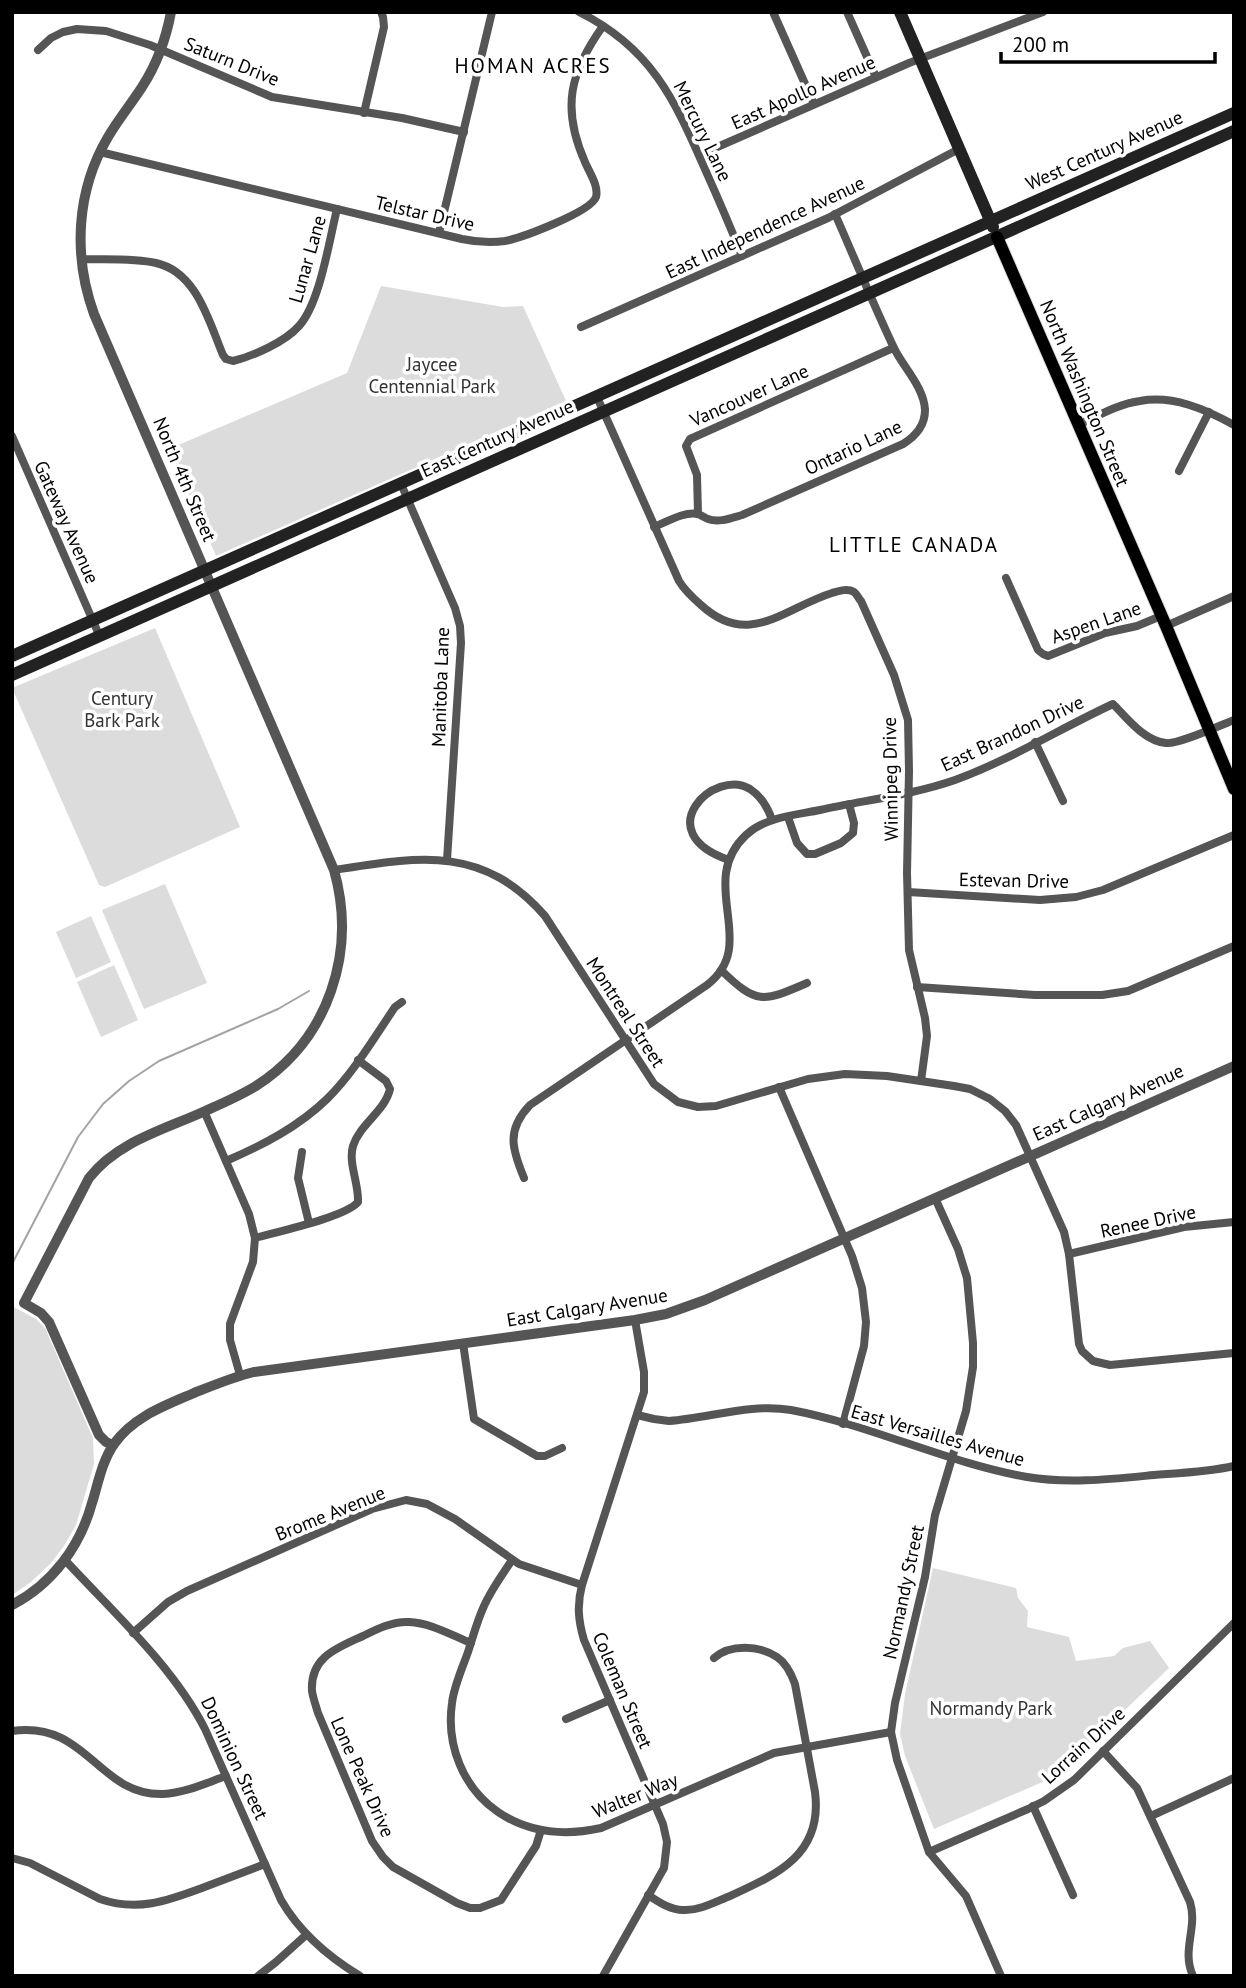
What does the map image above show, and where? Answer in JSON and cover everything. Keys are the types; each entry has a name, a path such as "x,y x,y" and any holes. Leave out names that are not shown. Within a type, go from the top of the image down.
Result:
{"main road":[{"name":"North Washington Street","path":"900,12 1234,789"},
{"name":"West Century Avenue","path":"991,223 1234,113"},
{"name":"West Century Avenue","path":"997,237 1234,131"},
{"name":"East Century Avenue","path":"12,656 991,223"},
{"name":"East Century Avenue","path":"12,675 997,237"}],"street":[{"name":"North 4th Street","path":"171,12 161,50 148,78 100,152 84,200 80,229 81,259 87,292 94,314 334,870 343,922 339,964 332,990 310,1035 295,1053 257,1086 204,1111"},
{"path":"364,113 384,27 381,12"},
{"path":"439,233 492,12"},
{"name":"Mercury Lane","path":"579,12 603,26 637,53 659,77 677,106 742,256"},
{"path":"773,12 814,104"},
{"path":"847,12 876,77"},
{"name":"East Apollo Avenue","path":"699,155 876,77 1043,12"},
{"name":"Telstar Drive","path":"100,152 479,242 514,239 585,209 592,204 596,195 576,138 572,95 579,65 603,26"},
{"name":"Saturn Drive","path":"38,50 51,38 63,32 87,29 116,33 272,97 402,118 464,132"},
{"name":"East Independence Avenue","path":"581,327 835,214 959,149"},
{"name":"Lunar Lane","path":"81,259 150,262 173,270 191,286 223,355 233,361 285,338 304,321 316,295 337,209"},
{"name":"Ontario Lane","path":"654,527 681,516 698,514 710,520 724,520 742,515 910,440 922,424 924,404 920,391 894,348 835,214"},
{"name":"Vancouver Lane","path":"698,514 697,475 686,446 690,439 894,348"},
{"name":"Winnipeg Drive","path":"597,397 679,581 710,614 722,621 743,626 763,623 844,590 854,592 861,601 894,674 908,729 909,950 927,1036 921,1081"},
{"path":"1078,425 1121,406 1150,400 1184,403 1234,425"},
{"path":"1179,471 1209,412"},
{"name":"Gateway Avenue","path":"12,436 100,637"},
{"name":"Manitoba Lane","path":"401,484 453,602 460,626 447,860"},
{"name":"Aspen Lane","path":"1006,578 1038,650 1048,656 1105,633 1163,621"},
{"path":"1163,621 1234,596"},
{"name":"East Brandon Drive","path":"729,860 735,847 758,825 956,779 1113,704 1136,727 1153,739 1168,744 1208,730"},
{"path":"1208,730 1234,719"},
{"path":"1035,742 1063,801"},
{"path":"524,1178 515,1156 513,1139 520,1117 536,1100 707,985 721,970 728,956 731,940 724,879 729,860 706,850 694,835 690,821 693,807 719,789 743,786 762,799 772,820"},
{"path":"788,817 800,848 807,854 815,854 841,843 853,833 854,823 849,804"},
{"name":"Estevan Drive","path":"908,892 1040,900 1076,897 1103,890 1234,835"},
{"name":"Montreal Street","path":"334,870 401,860 429,859 447,860 494,875 538,908 654,1084 670,1098 687,1105 716,1106 808,1079 845,1074 963,1087 990,1098 1013,1120 1062,1226 1069,1254 1077,1337 1082,1350 1093,1361 1110,1365 1234,1353"},
{"path":"917,987 1035,995 1102,995 1128,991 1234,946"},
{"path":"721,970 748,993 761,998 776,996 807,983"},
{"path":"226,1161 270,1141 300,1122 328,1098 395,1007 402,1002"},
{"path":"255,1238 352,1209 358,1202 353,1148 390,1089 386,1081 358,1060"},
{"name":"East Calgary Avenue","path":"12,1605 36,1590 65,1560 86,1524 100,1475 113,1445 129,1427 147,1414 240,1375 268,1369 666,1314 695,1304 1234,1066"},
{"path":"779,1087 845,1238 864,1300 866,1322 863,1357 844,1424"},
{"path":"113,1445 99,1435 49,1322 41,1313 24,1303 89,1178 96,1170 120,1149 204,1111 249,1214 255,1238 253,1262 230,1324 230,1340 240,1375"},
{"path":"302,1152 298,1178 309,1223"},
{"name":"Normandy Street","path":"935,1198 964,1269 969,1288 974,1343 970,1390 933,1525 925,1577 895,1703 891,1732 897,1760 929,1852 966,1896 1001,1976"},
{"name":"Renee Drive","path":"1069,1254 1193,1226 1234,1222"},
{"name":"Coleman Street","path":"603,1976 664,1868 667,1851 665,1832 655,1805 580,1628 578,1606 582,1585 642,1399 645,1380 635,1320"},
{"path":"463,1343 474,1419 537,1456 545,1456 562,1448"},
{"name":"East Versailles Avenue","path":"637,1415 669,1421 773,1408 801,1412 951,1457 1014,1474 1052,1480 1101,1480 1234,1466"},
{"name":"Brome Avenue","path":"133,1633 168,1602 187,1591 372,1509 406,1500 427,1504 455,1518 527,1568 582,1585"},
{"name":"Dominion Street","path":"65,1560 165,1668 192,1704 286,1909 306,1935 326,1953 360,1976"},
{"name":"Walter Way","path":"512,1560 484,1607 453,1693 451,1730 458,1759 472,1786 493,1808 518,1823 561,1833 589,1831 612,1824 764,1757 891,1732"},
{"name":"Lone Peak Drive","path":"471,1643 424,1624 407,1622 385,1626 328,1653 320,1661 312,1692 318,1713 372,1841 383,1857 393,1867 457,1902 470,1908 480,1908 501,1900 536,1846 541,1830"},
{"name":"Lorrain Drive","path":"929,1852 1034,1806 1074,1780 1234,1623"},
{"path":"648,1895 674,1909 700,1908 765,1880 789,1863 802,1849 815,1823 817,1803 792,1676 783,1662 769,1652 750,1648 732,1649 714,1658"},
{"path":"566,1719 610,1700"},
{"path":"12,1731 39,1731 59,1736 74,1744 119,1782 145,1793 180,1792 226,1776"},
{"path":"1103,1751 1133,1782 1191,1902 1188,1959 1193,1976"},
{"path":"1150,1816 1234,1778"},
{"path":"1034,1806 1073,1895"},
{"path":"12,1858 30,1863 100,1899 132,1906 166,1901 265,1864"},
{"path":"258,1976 306,1935"}],"green space":[{"name":"Jaycee Centennial Park","path":"381,286 503,307 523,306 566,401 216,556 169,449 347,373"},
{"name":"Century Bark Park","path":"155,628 240,827 105,887 99,885 12,688"},
{"path":"165,884 207,983 144,1009 102,910"},
{"path":"91,916 111,962 76,978 56,932"},
{"path":"114,965 138,1020 101,1037 77,982"},
{"path":"12,1306 36,1319 45,1328 93,1438 94,1464 76,1525 64,1546 31,1582 12,1595"},
{"name":"Normandy Park","path":"933,1568 1016,1588 1018,1598 1028,1611 1027,1627 1069,1637 1076,1661 1114,1656 1123,1648 1150,1641 1169,1668 1061,1771 1047,1780 934,1829 905,1756 900,1734 905,1694"}],"waterway":[{"path":"12,1264 78,1137 103,1104 129,1081 159,1061 278,1009 309,991"}],"district":[{"name":"HOMAN ACRES","path":"533,65"},
{"name":"LITTLE CANADA","path":"914,544"}]}
